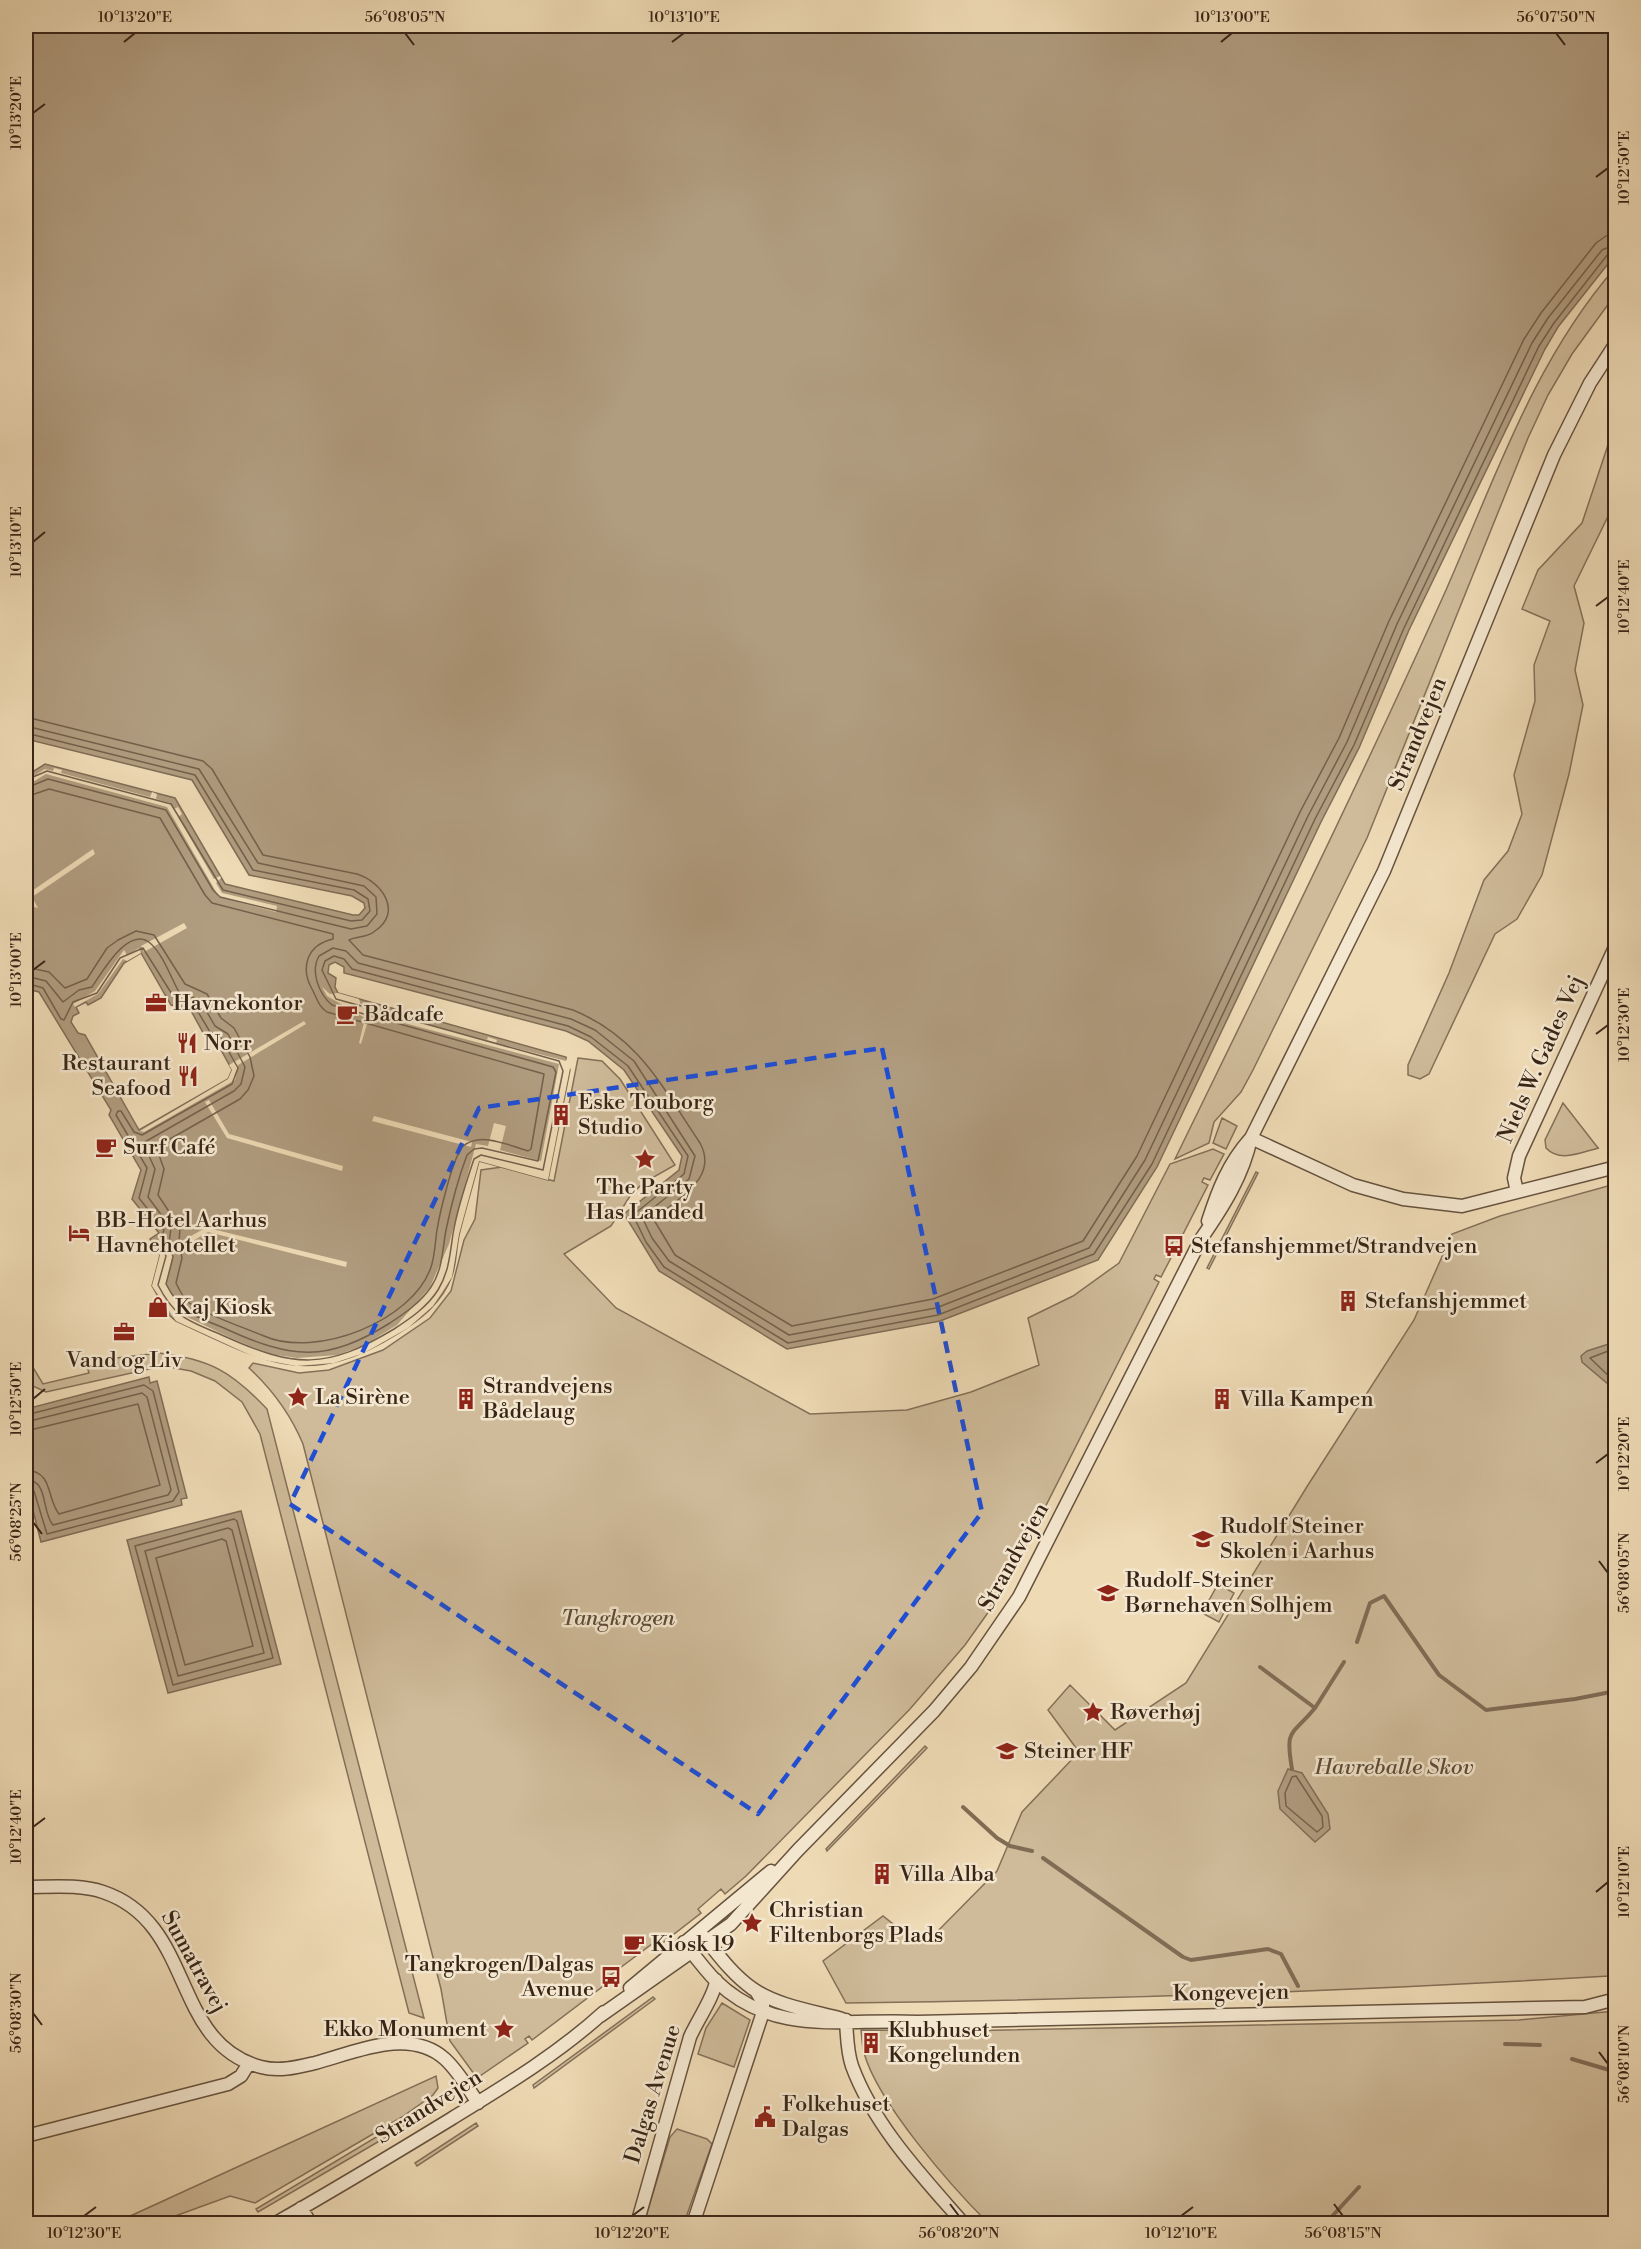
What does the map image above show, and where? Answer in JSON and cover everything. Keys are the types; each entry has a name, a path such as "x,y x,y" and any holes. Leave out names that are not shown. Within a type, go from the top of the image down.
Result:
{"street":[{"name":"Strandvejen","path":"274,2223 478,2103 731,1924 798,1850 934,1711 994,1635 1024,1588 1201,1239 1226,1202 1246,1162 1251,1138 1384,872 1558,446 1590,383 1616,343"},
{"name":"Niels W. Gades Vej","path":"1517,1192 1514,1178 1519,1156 1616,945"},
{"path":"1251,1138 1353,1185 1403,1199 1462,1206 1616,1167"},
{"name":"Strandvejen","path":"600,2016 698,1930 798,1850"},
{"name":"Sumatravej","path":"26,1887 100,1891 123,1900 141,1912 163,1941 203,2023 229,2051 259,2067 281,2069 390,2043 419,2044 445,2059 478,2103"},
{"path":"698,1930 733,1972 756,1990 789,2004 846,2020"},
{"path":"684,1942 716,1980 763,2012 797,2022 825,2024 846,2020"},
{"name":"Dalgas Avenue","path":"637,2223 690,2037 715,1991 716,1980"},
{"path":"693,2223 763,2012 763,2003 756,1990"},
{"name":"Kongevejen","path":"846,2020 928,2021 1585,2007 1616,1999"},
{"path":"846,2020 852,2065 863,2088 905,2154 964,2223"},
{"path":"26,2136 228,2084 241,2076 249,2062"},
{"path":"302,2208 311,2223"}],"highlighted area":[{"path":"882,1048 982,1512 758,1814 290,1504 479,1108"}],"green space":[{"path":"1615,268 1615,295 1572,354 1548,395 1528,438 1367,838 1253,1070 1241,1092 1214,1122 1209,1143 1175,1159 1380,733 1446,590 1518,422 1561,342 1586,304"},
{"path":"1615,414 1615,502 1574,586 1584,623 1575,670 1583,705 1569,774 1542,875 1517,919 1495,934 1429,1074 1420,1079 1408,1075 1408,1065 1449,973 1484,880 1508,851 1522,814 1514,775 1535,701 1534,665 1550,621 1522,609 1538,570 1582,523 1607,448"},
{"name":"Tangkrogen","path":"578,1058 602,1061 620,1079 675,1165 643,1183 630,1196 611,1226 564,1254 616,1308 810,1414 907,1410 971,1392 1039,1365 1028,1318 1073,1296 1119,1263 1170,1164 1213,1149 1224,1154 1210,1180 1204,1178 1202,1182 1208,1185 1179,1242 1174,1240 1169,1249 1174,1252 1161,1277 1156,1275 1154,1279 1159,1282 1027,1543 987,1614 965,1645 910,1709 746,1876 725,1894 721,1889 698,1909 701,1913 660,1945 656,1941 604,1980 606,1984 532,2040 529,2036 525,2039 528,2043 477,2078 450,2041 441,1989 303,1444 280,1403 249,1368 253,1363 299,1373 329,1370 383,1350 430,1318 451,1291 464,1240 475,1219 481,1170 502,1167 554,1181"},
{"path":"1563,1103 1599,1148 1564,1156 1546,1148 1545,1140"},
{"path":"1222,1118 1237,1126 1226,1149 1213,1143"},
{"path":"1256,1172 1258,1173 1209,1269 1207,1268"},
{"name":"Havreballe Skov","path":"1615,1184 1615,1973 1609,1976 1323,1990 1037,2000 846,2003 823,1961 883,1916 907,1935 928,1941 997,1871 1022,1812 1079,1752 1048,1710 1070,1685 1115,1730 1186,1683 1308,1485 1414,1320 1452,1234 1500,1216"},
{"path":"159,1353 192,1359 219,1369 243,1385 267,1409 424,2018 409,2013 260,1434 242,1402 215,1381 191,1371 163,1366 46,1392 26,1383 26,1356 43,1384 89,1373 85,1360"},
{"path":"1218,1584 1234,1593 1219,1622 1202,1613"},
{"path":"925,1746 927,1748 827,1851 826,1849"},
{"path":"653,1997 655,1999 534,2088 533,2085"},
{"path":"722,2003 750,2020 734,2067 698,2054 706,2028"},
{"path":"1615,2011 1615,2224 988,2223 917,2143 884,2095 864,2053 861,2030 956,2031 1519,2020"},
{"path":"436,2076 438,2088 433,2095 402,2117 255,2203 230,2196 156,2223 115,2223"},
{"path":"453,2091 452,2095 376,2143 258,2212 256,2209"},
{"path":"476,2123 478,2126 417,2166 415,2163"},
{"path":"677,2129 707,2139 712,2144 684,2223 644,2223 670,2137"}],"water":[{"path":"26,26 1615,26 1615,255 1558,327 1545,349 1409,630 1359,748 1321,822 1157,1167 1098,1260 940,1321 787,1349 659,1271 624,1214 679,1170 682,1156 624,1070 588,1041 566,1031 344,973 344,967 335,962 329,965 328,973 336,978 335,987 338,993 566,1057 570,1070 548,1180 479,1161 460,1231 454,1270 448,1286 436,1303 422,1317 397,1334 365,1351 336,1362 310,1365 285,1364 261,1358 176,1321 169,1315 152,1286 160,1255 150,1239 159,1233 132,1199 141,1170 109,1115 111,1110 39,992 26,989 26,776 45,764 175,798 225,884 353,915 359,915 365,908 364,903 352,896 249,875 192,780 26,739","holes":["141,953 171,1005 190,1009 206,1038 216,1041 232,1070 228,1079 139,1130 85,1035 78,1033 71,1022 73,1016 79,1013 76,1007 86,1002 88,1005 101,998 124,963"]},
{"path":"1616,1342 1615,1390 1582,1362 1581,1356 1587,1351"},
{"path":"149,1377 150,1383 157,1381 187,1498 181,1499 182,1505 41,1542 26,1483 26,1409"},
{"path":"241,1511 281,1664 168,1693 127,1540"},
{"path":"1288,1769 1302,1773 1328,1814 1330,1829 1315,1842 1280,1809 1278,1791"}],"pier":[{"path":"54,768 62,770 61,773 150,797 152,792 157,794 156,799 170,803 174,809 178,807 182,814 178,817 214,879 220,876 221,878 216,883 222,893 277,906 276,912 219,897 167,807 46,774 26,786 28,779 26,775 30,773 32,777 45,769 53,771"},
{"path":"93,849 95,854 32,897 38,908 26,905 26,895"},
{"path":"184,923 187,928 144,952 141,946"},
{"path":"139,948 141,953 127,961 123,959 98,994 75,1007 73,1004 95,991 124,950 127,955"},
{"path":"322,987 330,994 338,993 359,999 362,1008 419,1022 420,1019 429,1022 428,1025 487,1040 488,1037 497,1040 496,1043 566,1061 568,1055 571,1063 548,1180 479,1161 459,1234 452,1277 433,1306 408,1328 364,1353 334,1363 296,1366 259,1359 176,1321 152,1286 160,1255 153,1243 163,1237 173,1254 166,1284 183,1315 231,1338 269,1354 297,1358 338,1355 368,1343 397,1325 430,1287 449,1244 476,1144 488,1146 494,1123 506,1126 500,1150 541,1161 559,1064 370,1014 361,1044 359,1043 365,1018 327,996"},
{"path":"304,1021 306,1024 238,1065 235,1080 144,1132 140,1131 228,1079 232,1070 229,1065"},
{"path":"209,1100 229,1134 343,1166 342,1171 227,1138 205,1102"},
{"path":"374,1116 472,1142 471,1147 372,1121"},
{"path":"207,1227 347,1262 346,1267 208,1232 176,1251 173,1246"}],"waterway":[{"path":"1357,1642 1370,1603 1384,1596 1439,1675 1486,1710 1575,1699 1616,1691"},
{"path":"1260,1667 1315,1708 1344,1662"},
{"path":"1292,1769 1290,1739 1295,1729 1315,1708"},
{"path":"963,1807 997,1838 1010,1846 1032,1851"},
{"path":"1043,1858 1183,1957 1191,1960 1268,1949 1281,1954 1298,1986"},
{"path":"1505,2044 1540,2045"},
{"path":"1572,2059 1616,2072"},
{"path":"1326,2223 1359,2187"}],"place":[{"name":"Havnekontor","path":"156,1003"},
{"name":"Bådcafe","path":"347,1014"},
{"name":"Norr","path":"187,1043"},
{"name":"Restaurant Seafood","path":"188,1076"},
{"name":"Eske Touborg Studio","path":"561,1115"},
{"name":"Surf Café","path":"106,1147"},
{"name":"The Party Has Landed","path":"645,1159"},
{"name":"BB-Hotel Aarhus Havnehotellet","path":"79,1233"},
{"name":"Stefanshjemmet/Strandvejen","path":"1174,1246"},
{"name":"Stefanshjemmet","path":"1348,1301"},
{"name":"Kaj Kiosk","path":"158,1307"},
{"name":"Vand og Liv","path":"124,1332"},
{"name":"La Sirène","path":"298,1397"},
{"name":"Strandvejens Bådelaug","path":"466,1399"},
{"name":"Villa Kampen","path":"1222,1399"},
{"name":"Rudolf Steiner Skolen i Aarhus","path":"1203,1539"},
{"name":"Rudolf-Steiner Børnehaven Solhjem","path":"1108,1593"},
{"name":"Røverhøj","path":"1093,1712"},
{"name":"Steiner HF","path":"1007,1751"},
{"name":"Villa Alba","path":"882,1874"},
{"name":"Christian Filtenborgs Plads","path":"752,1923"},
{"name":"Kiosk 19","path":"634,1944"},
{"name":"Tangkrogen/Dalgas Avenue","path":"611,1977"},
{"name":"Ekko Monument","path":"504,2029"},
{"name":"Klubhuset Kongelunden","path":"871,2043"},
{"name":"Folkehuset Dalgas","path":"765,2117"}]}
